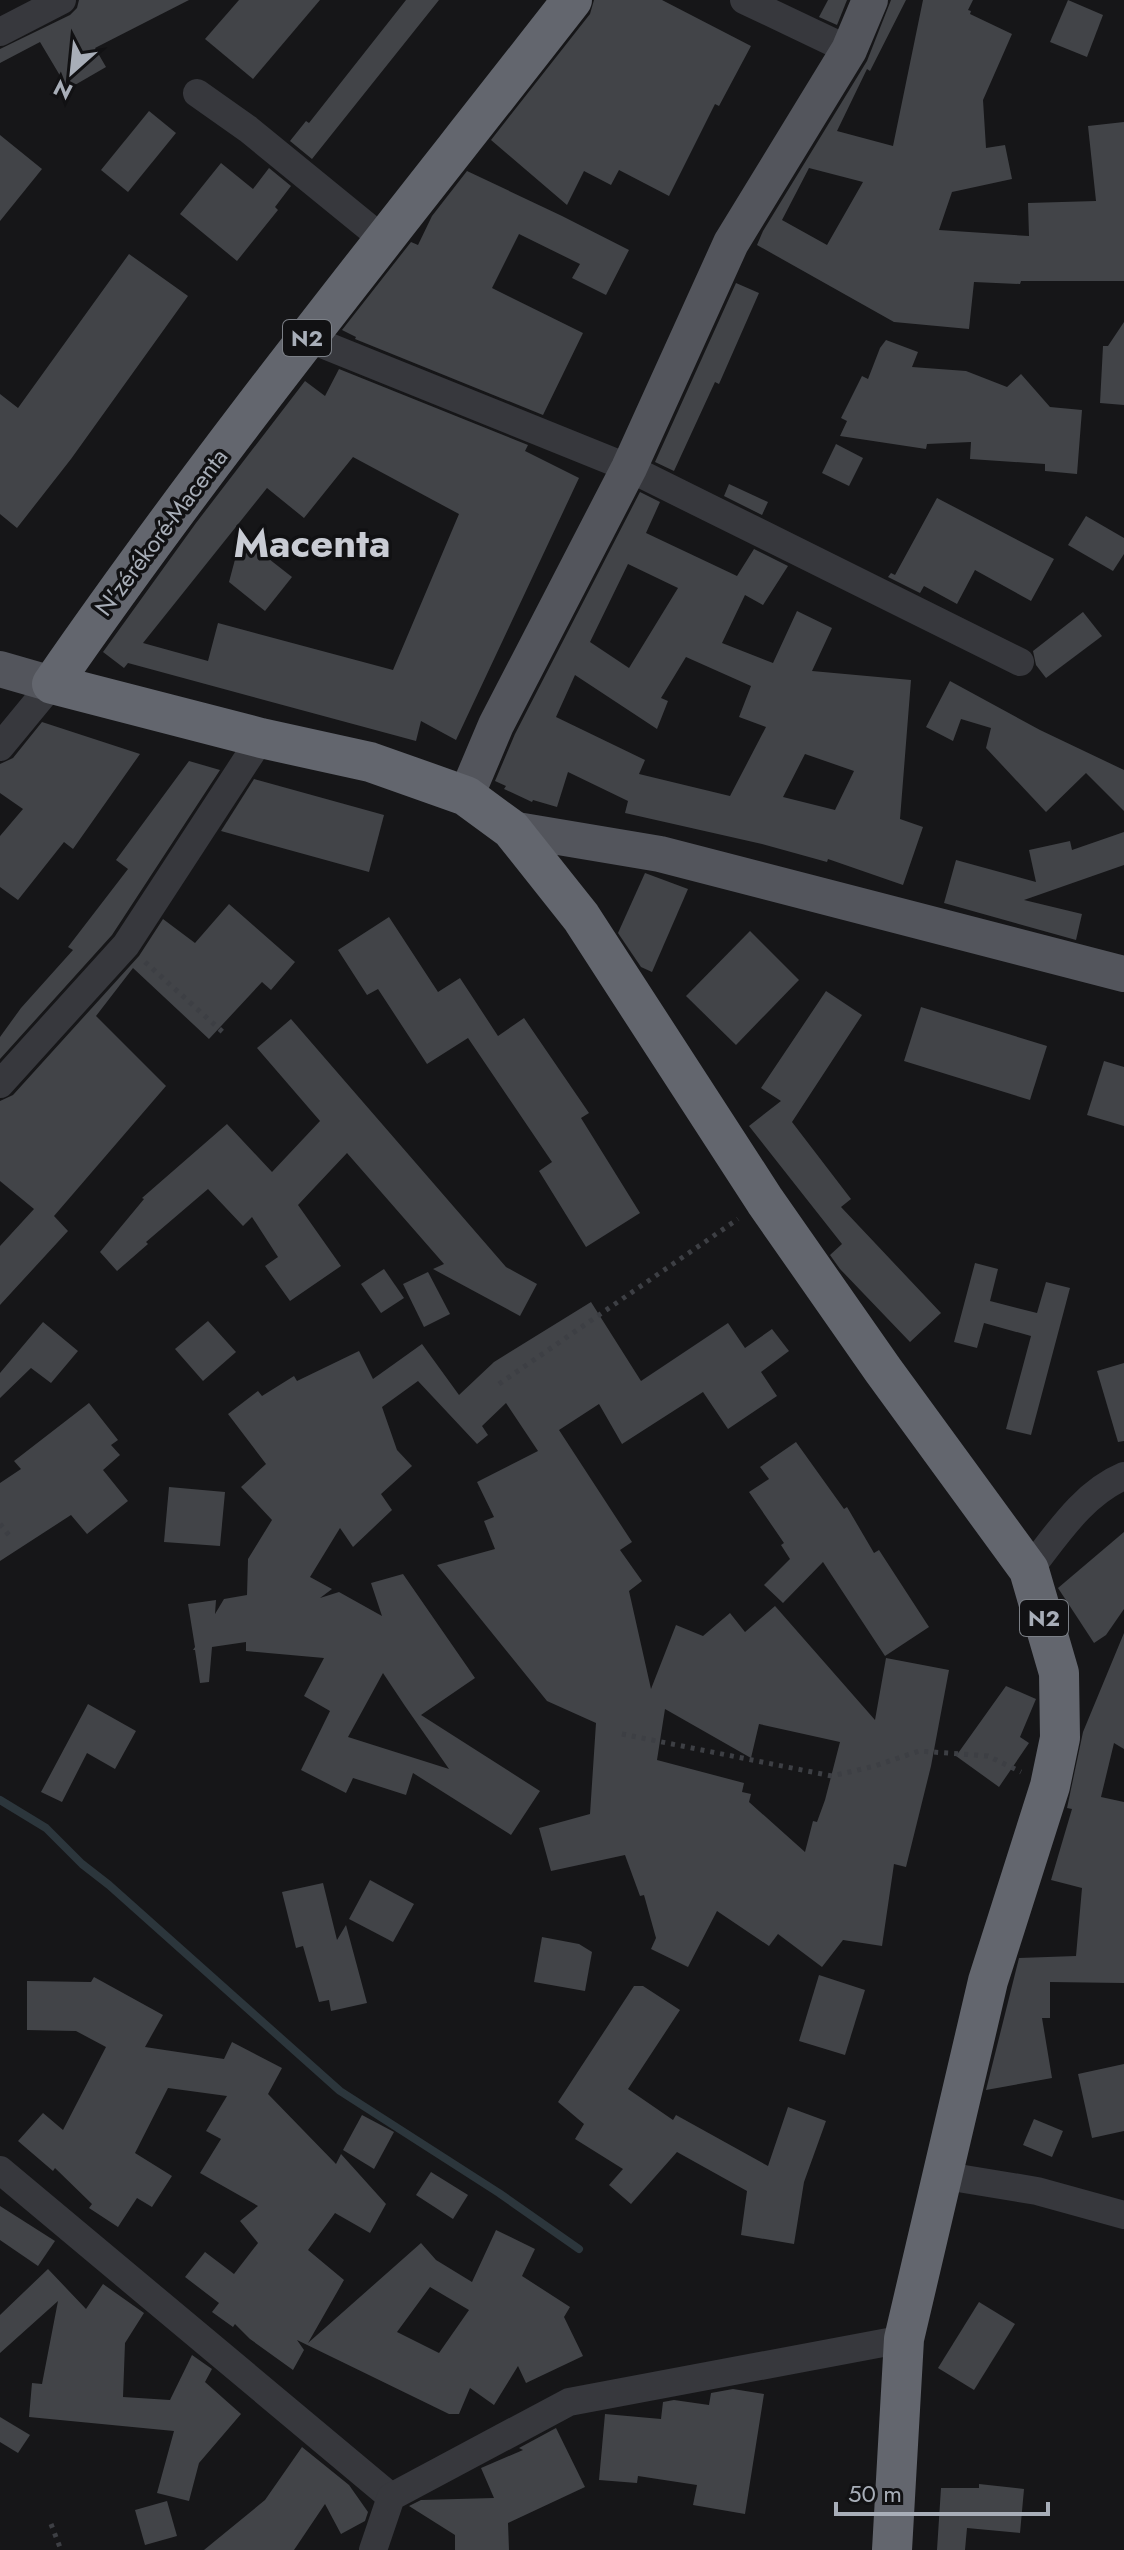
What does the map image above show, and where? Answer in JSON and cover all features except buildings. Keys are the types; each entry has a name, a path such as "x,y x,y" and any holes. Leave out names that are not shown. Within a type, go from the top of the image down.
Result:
{"highway":[{"name":"N'zérékoré-Macenta","path":"52,684 118,589 307,338 572,0"},
{"name":"N2","path":"52,684 261,738 370,762 466,796 511,829 581,917 765,1201 1029,1570 1059,1673 1060,1738 1050,1786 988,1981 940,2175 904,2339 892,2550"}],"main road":[{"path":"466,796 496,725 629,468 731,243 849,50 870,0"},
{"path":"0,669 52,684"},
{"path":"511,829 660,854 1124,974"}],"street":[{"path":"0,32 62,0"},
{"path":"744,0 849,50"},
{"path":"197,93 248,129 384,240"},
{"path":"307,338 629,468 1020,662"},
{"path":"0,747 52,684"},
{"path":"0,1084 126,945 261,738"},
{"path":"1029,1570 1071,1516 1109,1482 1124,1476"},
{"path":"0,2170 391,2497"},
{"path":"940,2175 1037,2191 1124,2215"},
{"path":"373,2550 391,2497 569,2402 904,2339"}],"path":[{"path":"126,945 226,1035"},
{"path":"499,1384 765,1201"},
{"path":"0,1524 12,1539"},
{"path":"622,1734 832,1776 919,1751 988,1756 1050,1786"},
{"path":"51,2524 61,2550"}],"waterway":[{"path":"0,1800 46,1828 82,1864 340,2091 499,2193 579,2249"}],"district":[{"name":"Macenta","path":"312,543"}]}
